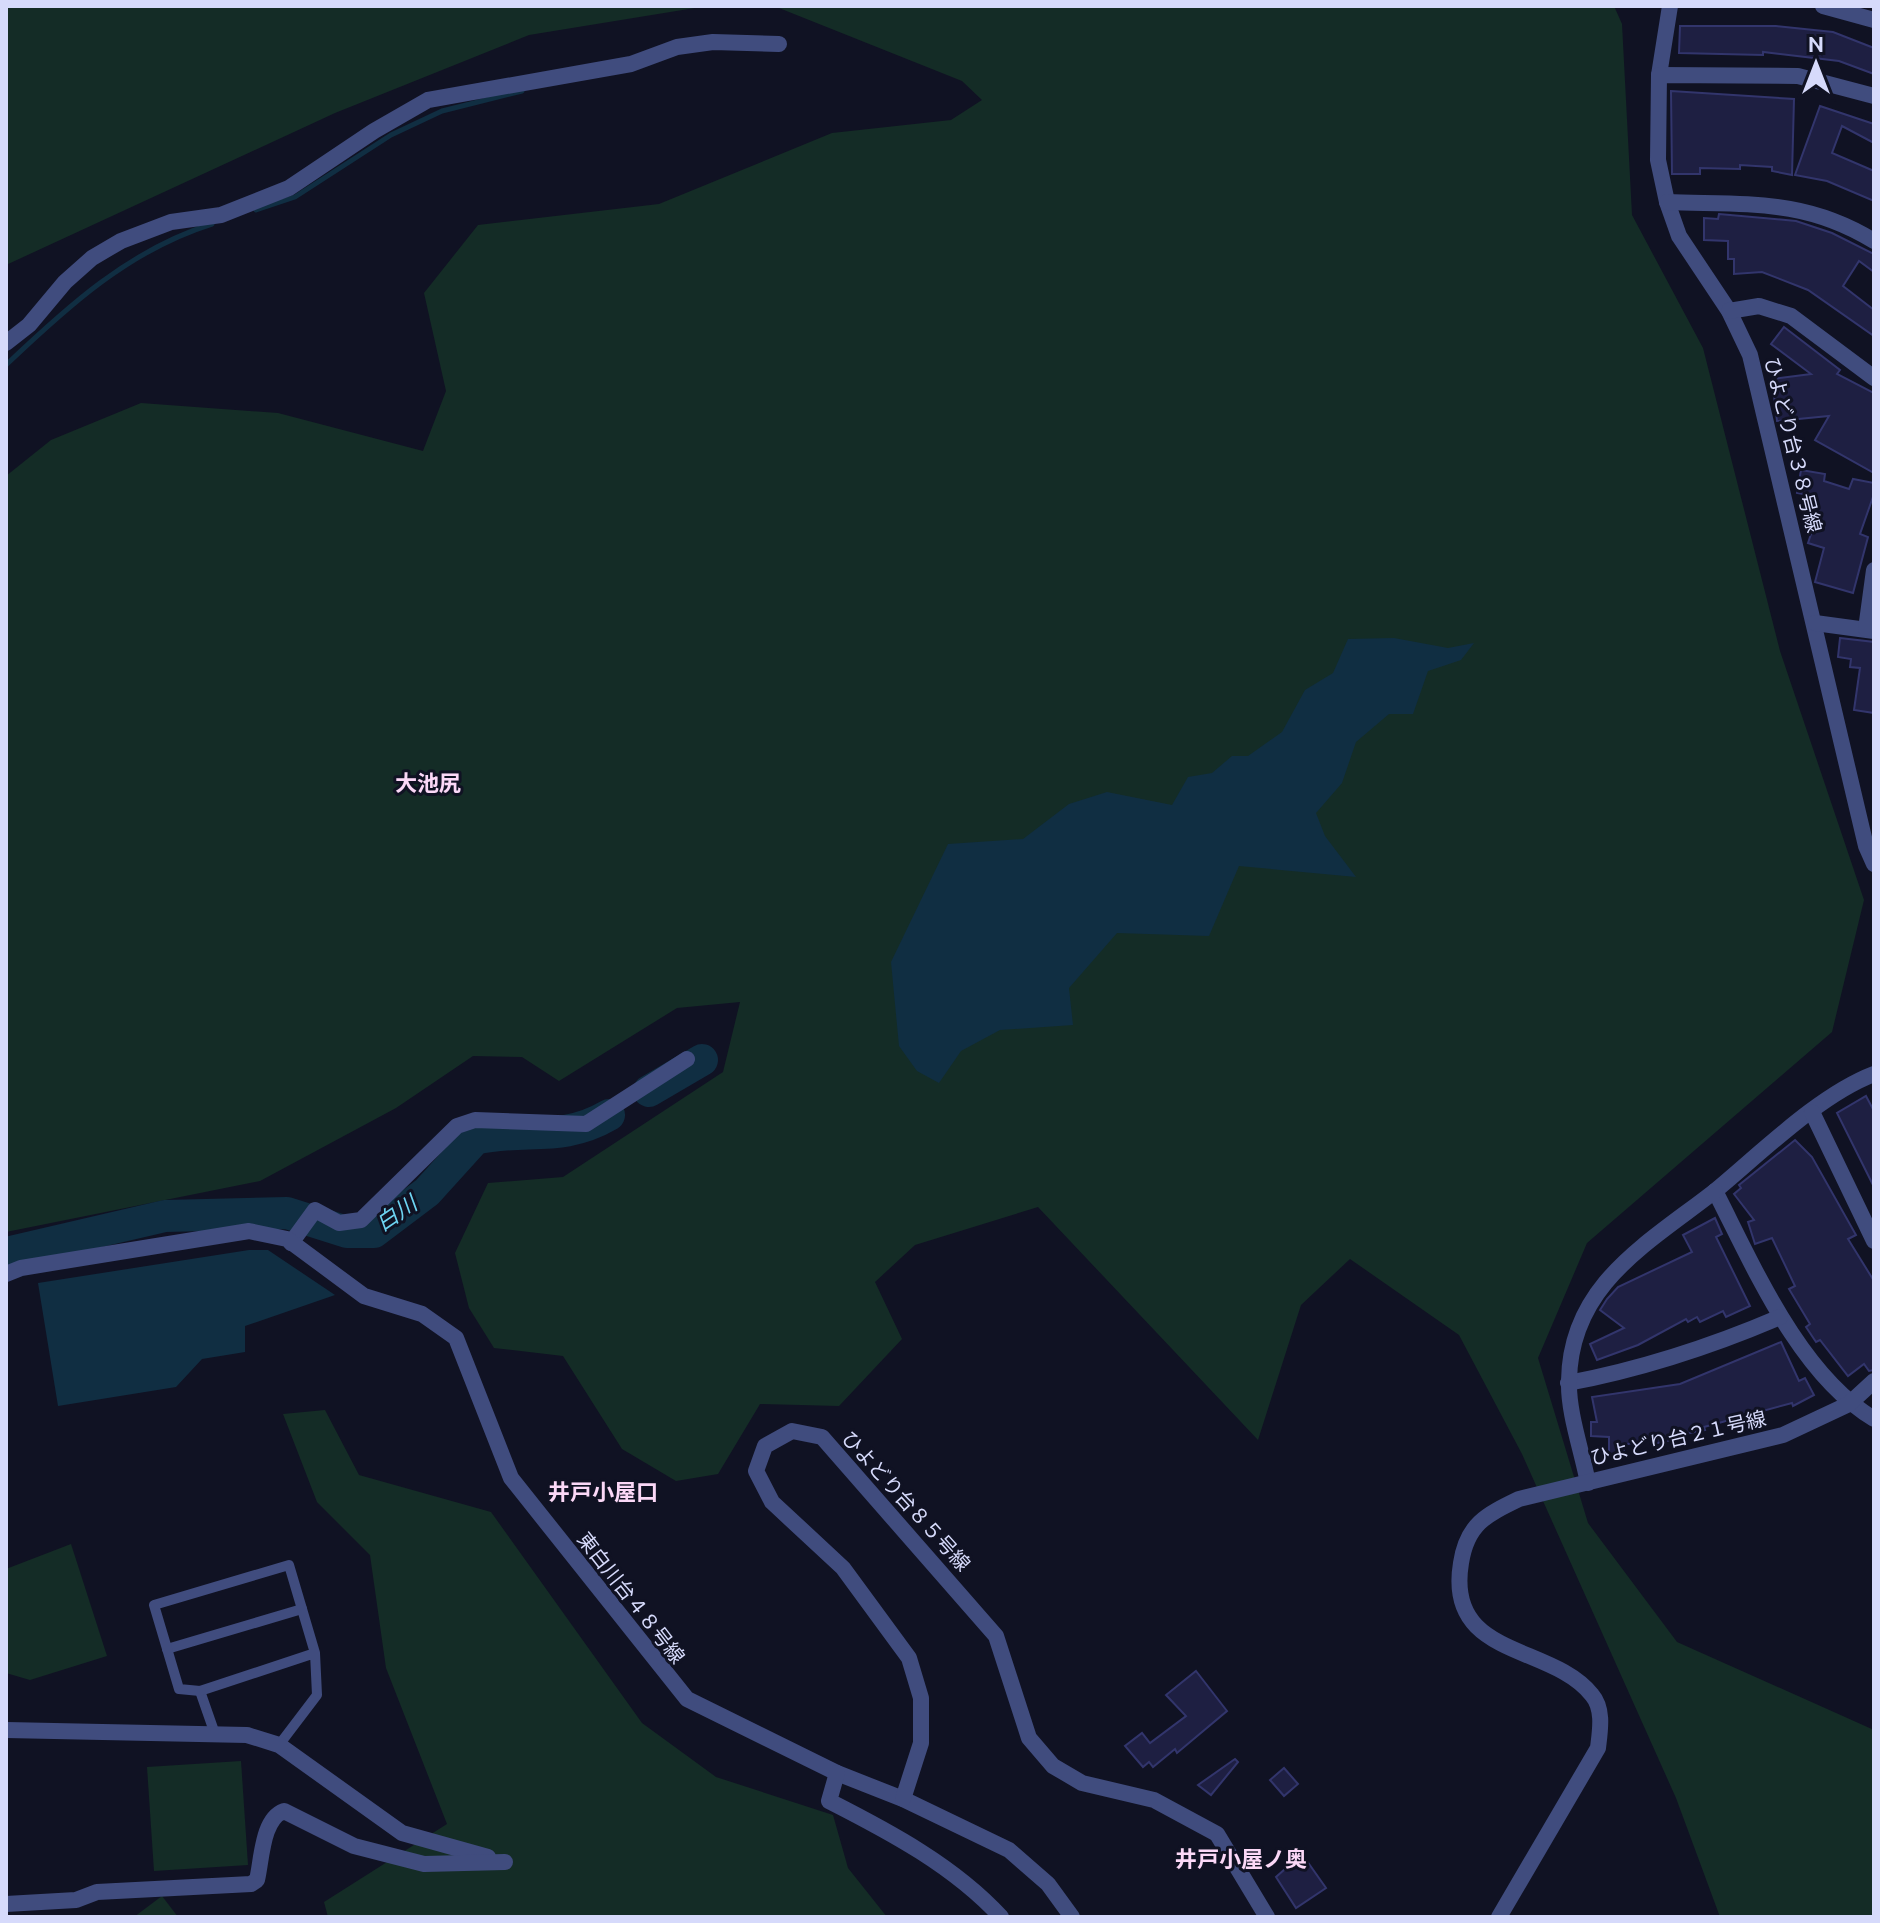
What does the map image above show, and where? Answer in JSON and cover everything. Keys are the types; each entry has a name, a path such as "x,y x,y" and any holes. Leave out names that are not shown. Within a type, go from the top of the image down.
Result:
{"street":[{"name":"ひよどり台３８号線","path":"1670,6 1659,75 1658,160 1667,202 1679,236 1729,311 1750,355 1866,846 1874,864"},
{"path":"1823,6 1874,20"},
{"path":"6,343 29,325 65,282 112,247 171,222 221,215 289,188 374,131 428,100 631,64 677,47 713,42 779,44"},
{"path":"1659,75 1798,76 1874,96"},
{"path":"1667,202 1788,206 1835,218 1874,241"},
{"path":"1729,311 1759,306 1791,316 1874,378"},
{"path":"1815,623 1870,630 1874,570"},
{"path":"291,1243 315,1210 339,1223 361,1220 457,1126 475,1120 586,1124 687,1059"},
{"name":"ひよどり台２１号線","path":"1874,1074 1860,1079 1812,1112 1621,1265 1589,1300 1573,1341 1568,1383 1588,1483 1783,1435 1849,1404 1874,1381"},
{"path":"1812,1112 1874,1241"},
{"path":"1715,1191 1780,1317 1849,1404 1874,1419"},
{"name":"東白川台４８号線","path":"6,1274 21,1268 249,1231 291,1243 364,1296 422,1314 456,1338 511,1478 687,1699 837,1773 903,1799 1009,1850 1048,1884 1072,1917"},
{"path":"1568,1383 1642,1369 1716,1345 1780,1317"},
{"name":"ひよどり台８５号線","path":"903,1799 921,1743 921,1698 909,1658 843,1568 772,1502 756,1471 765,1446 792,1431 822,1437 996,1636 1029,1738 1053,1766 1082,1783 1154,1800 1217,1834 1267,1917"},
{"path":"1499,1917 1598,1748 1602,1721 1594,1696 1573,1678 1495,1643 1468,1616 1458,1581 1463,1546 1483,1516 1519,1499 1588,1483"},
{"path":"6,1730 247,1735 279,1745 402,1833 505,1862 424,1864 354,1846 284,1811 275,1814 269,1824 257,1880 251,1884 97,1892 76,1900 6,1904"},
{"path":"837,1773 829,1801 878,1826 974,1887 1001,1917"}],"lane":[{"path":"279,1745 317,1695 315,1653 289,1565 154,1605 179,1689 200,1691 315,1653"},
{"path":"167,1649 302,1609"},
{"path":"200,1691 215,1734"}],"green space":[{"path":"6,6 707,6 529,35 335,113 6,265"},
{"path":"774,6 1614,6 1622,24 1632,215 1703,348 1780,651 1864,900 1832,1032 1587,1243 1538,1358 1588,1523 1677,1642 1874,1730 1874,1917 1720,1917 1676,1798 1522,1454 1459,1335 1350,1259 1301,1305 1258,1440 1038,1207 915,1245 875,1282 902,1339 839,1406 760,1404 718,1474 676,1481 622,1449 563,1356 494,1348 469,1308 455,1253 488,1183 563,1177 723,1072 740,1002 677,1008 559,1081 522,1057 473,1056 396,1108 260,1181 6,1232 6,476 51,440 141,403 278,413 423,451 446,391 424,293 478,225 659,204 832,133 951,120 982,100 962,81"},
{"path":"325,1410 359,1475 491,1512 642,1723 716,1777 833,1815 848,1868 887,1917 328,1917 324,1902 447,1824 386,1668 370,1555 317,1502 283,1414"},
{"path":"71,1544 107,1656 30,1680 6,1673 6,1569"},
{"path":"241,1761 248,1865 154,1871 147,1767"},
{"path":"162,1896 178,1917 134,1917"}],"water":[{"path":"1394,638 1448,648 1474,643 1461,660 1428,671 1413,714 1389,714 1356,742 1342,783 1316,813 1325,836 1356,877 1239,866 1209,936 1117,933 1069,988 1073,1025 1000,1030 961,1051 939,1083 917,1071 899,1046 891,962 948,844 1023,839 1069,804 1107,792 1172,805 1188,777 1212,773 1232,756 1248,756 1282,732 1305,690 1333,673 1348,639"},
{"path":"249,1250 268,1250 335,1295 245,1326 245,1352 202,1359 176,1387 58,1406 38,1283"}],"building":[{"path":"1680,26 1776,26 1833,32 1874,48 1874,74 1839,61 1763,52 1763,55 1679,53"},
{"path":"1671,91 1794,99 1792,175 1772,171 1772,167 1740,165 1740,169 1700,168 1700,174 1672,174"},
{"path":"1820,106 1874,124 1874,143 1842,126 1832,153 1874,171 1874,201 1827,181 1795,175"},
{"path":"1719,214 1796,221 1832,233 1874,254 1874,272 1859,261 1843,286 1874,310 1874,336 1808,290 1762,272 1734,274 1734,259 1728,259 1728,241 1704,240 1704,218 1718,219"},
{"path":"1784,327 1840,370 1837,374 1874,393 1874,473 1815,440 1829,416 1777,421 1772,379 1811,374 1771,344"},
{"path":"1801,470 1825,474 1824,481 1849,489 1853,479 1874,483 1874,494 1860,534 1868,537 1853,593 1815,582 1824,548 1808,543 1813,528 1806,525 1815,496 1797,493"},
{"path":"1840,638 1874,642 1874,713 1854,710 1860,668 1850,667 1851,659 1838,657"},
{"path":"1866,1096 1874,1111 1874,1187 1837,1113"},
{"path":"1795,1140 1812,1157 1856,1235 1848,1239 1874,1281 1874,1370 1869,1371 1864,1364 1848,1376 1820,1340 1816,1342 1806,1327 1810,1324 1789,1289 1795,1286 1772,1238 1755,1244 1748,1222 1754,1220 1734,1194 1741,1188 1739,1185"},
{"path":"1715,1218 1722,1234 1716,1237 1750,1306 1726,1317 1723,1311 1700,1322 1697,1317 1688,1322 1686,1319 1638,1345 1597,1360 1590,1344 1624,1328 1600,1310 1607,1299 1618,1287 1692,1252 1683,1235"},
{"path":"1781,1342 1799,1381 1805,1378 1814,1395 1793,1406 1792,1403 1704,1427 1705,1430 1670,1437 1671,1440 1653,1444 1652,1438 1624,1445 1624,1456 1609,1455 1609,1437 1591,1436 1591,1422 1597,1422 1592,1397 1680,1384"},
{"path":"1196,1671 1227,1711 1177,1753 1175,1749 1153,1767 1149,1762 1143,1767 1125,1746 1142,1733 1150,1743 1186,1716 1166,1695"},
{"path":"1235,1759 1238,1762 1211,1795 1198,1785"},
{"path":"1284,1768 1298,1784 1284,1796 1270,1780"},
{"path":"1302,1854 1326,1888 1296,1908 1276,1877"}],"waterway":[{"path":"256,210 295,197 391,135 442,111 522,91"},
{"path":"6,365 101,282 153,249 212,224"},
{"name":"白川","path":"649,1091 702,1060"},
{"name":"白川","path":"6,1253 165,1216 287,1213 347,1232 374,1232 427,1192 475,1139 559,1132 592,1124 609,1115"}],"district":[{"name":"大池尻","path":"428,783"},
{"name":"井戸小屋口","path":"603,1492"},
{"name":"井戸小屋ノ奥","path":"1241,1859"}]}
